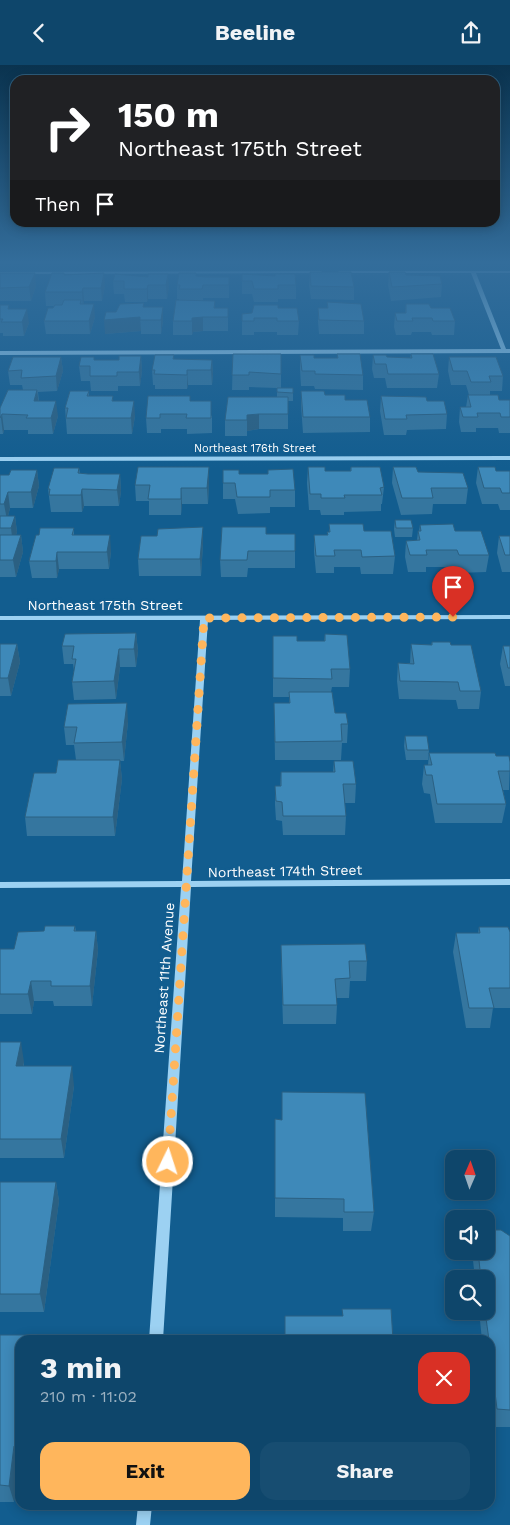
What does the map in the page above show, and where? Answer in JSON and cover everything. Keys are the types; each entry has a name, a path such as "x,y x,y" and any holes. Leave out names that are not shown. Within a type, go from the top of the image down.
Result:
{"street":[{"path":"0,353 507,351 499,332"},
{"name":"Northeast 176th Street","path":"0,459 510,458"},
{"name":"Northeast 175th Street","path":"0,618 510,617"},
{"name":"Northeast 11th Avenue","path":"156,1335 204,618"},
{"name":"Northeast 174th Street","path":"0,885 510,882"},
{"path":"144,1525 145,1510"}],"building":[{"path":"233,354 281,354 281,374 249,372 249,375 232,375"},
{"path":"337,354 360,354 363,375 315,374 315,371 302,371 300,355 314,355 314,358 338,358"},
{"path":"411,354 433,354 439,374 388,374 386,364 375,364 373,355 412,358"},
{"path":"155,355 174,355 173,359 212,360 211,370 187,370 187,375 154,374 155,370 152,370"},
{"path":"119,356 141,356 139,372 117,372 117,376 90,376 90,366 79,366 81,357 94,357 94,360 119,360"},
{"path":"13,357 61,357 56,376 21,378 22,370 8,371"},
{"path":"449,357 496,357 503,376 489,376 491,382 471,382 467,371 453,371"},
{"path":"277,388 293,388 293,393 277,392"},
{"path":"8,390 37,390 34,401 56,401 51,418 26,418 28,415 2,414 0,418 0,408"},
{"path":"70,391 89,391 87,396 113,396 112,401 134,401 131,418 66,418 68,408 65,408"},
{"path":"301,391 324,391 325,395 345,395 345,400 367,400 370,417 303,417"},
{"path":"468,395 498,395 499,400 510,400 510,417 501,417 500,413 477,413 478,417 463,417 460,407 471,407"},
{"path":"148,396 190,396 190,401 211,401 211,418 186,418 187,414 160,414 160,418 146,418"},
{"path":"381,396 426,397 427,401 444,401 447,414 406,415 407,419 385,419"},
{"path":"228,397 288,397 288,414 247,415 247,420 225,420"},
{"path":"138,467 209,467 207,488 181,488 181,499 148,499 150,485 135,485"},
{"path":"308,467 325,467 325,471 351,471 351,467 380,467 384,487 380,488 382,495 344,495 345,498 321,498 321,494 310,494"},
{"path":"393,467 416,467 418,472 463,473 468,488 431,488 433,498 402,498"},
{"path":"478,467 495,467 496,471 510,471 510,493 502,493 500,488 484,488"},
{"path":"54,468 79,468 78,473 88,474 120,474 117,490 82,489 81,495 49,495 50,489 48,489"},
{"path":"293,469 295,490 270,490 270,497 237,497 235,483 223,483 223,470 239,470 239,474 268,474 268,470"},
{"path":"11,470 37,470 31,492 8,492 4,504 0,504 0,475 9,475"},
{"path":"0,516 15,516 11,528 0,528"},
{"path":"395,520 411,520 413,528 396,528"},
{"path":"329,524 363,524 364,531 391,531 395,556 362,557 361,550 334,550 335,556 316,556 314,535 328,535 327,532 330,532"},
{"path":"453,524 455,531 481,531 489,555 459,555 457,550 426,550 427,555 410,555 406,541 420,540 418,531 421,531 420,525"},
{"path":"203,527 200,559 138,559 141,536 157,536 158,529"},
{"path":"222,527 266,527 266,534 295,534 295,551 248,551 247,560 220,560"},
{"path":"40,528 74,528 72,535 110,535 107,552 57,552 56,561 29,561 36,535 39,535"},
{"path":"0,535 21,535 13,560 0,560"},
{"path":"499,536 510,536 510,555 505,555"},
{"path":"136,633 134,649 119,649 114,681 72,682 76,659 72,659 74,646 62,646 65,634"},
{"path":"325,634 347,635 350,669 331,669 332,679 273,678 273,636 297,636 297,641 325,641"},
{"path":"432,642 450,642 451,645 471,645 481,691 460,691 458,682 400,681 398,663 414,664 411,644 432,645"},
{"path":"0,644 17,644 8,678 0,678"},
{"path":"503,646 510,646 510,668 508,668"},
{"path":"289,692 332,692 335,713 346,713 348,724 341,724 342,741 275,742 274,703 290,703"},
{"path":"127,703 122,742 74,743 77,727 64,727 68,704"},
{"path":"405,736 427,736 429,750 407,750"},
{"path":"429,753 495,753 496,756 509,756 510,771 498,771 506,804 437,804 432,775 426,775 424,765 432,765"},
{"path":"58,760 120,760 113,817 25,817 34,773 56,773"},
{"path":"334,761 353,761 356,784 343,784 346,816 283,816 282,802 276,801 275,786 281,786 281,772 335,772"},
{"path":"45,926 75,926 74,931 96,931 90,986 51,986 51,981 31,981 28,994 0,994 0,949 14,949 18,932 44,931"},
{"path":"479,927 508,927 510,932 510,988 489,988 494,1008 469,1008 456,933 480,933"},
{"path":"365,944 367,961 349,961 350,978 335,979 337,1005 283,1005 281,945"},
{"path":"0,1042 21,1042 16,1066 72,1066 61,1139 0,1139"},
{"path":"282,1092 365,1093 374,1212 344,1212 344,1199 275,1198 275,1119 282,1120"},
{"path":"0,1182 56,1182 40,1294 0,1294"},
{"path":"495,1230 501,1230 510,1236 510,1410 497,1409 495,1392 495,1335 488,1335 486,1320 495,1320 495,1270 480,1270 479,1260 495,1260"},
{"path":"342,1309 391,1309 393,1335 285,1335 285,1316 343,1316"},
{"path":"0,1335 15,1335 15,1446 9,1486 0,1485"}],"route":[{"path":"168,1162 204,618 453,617"}]}
